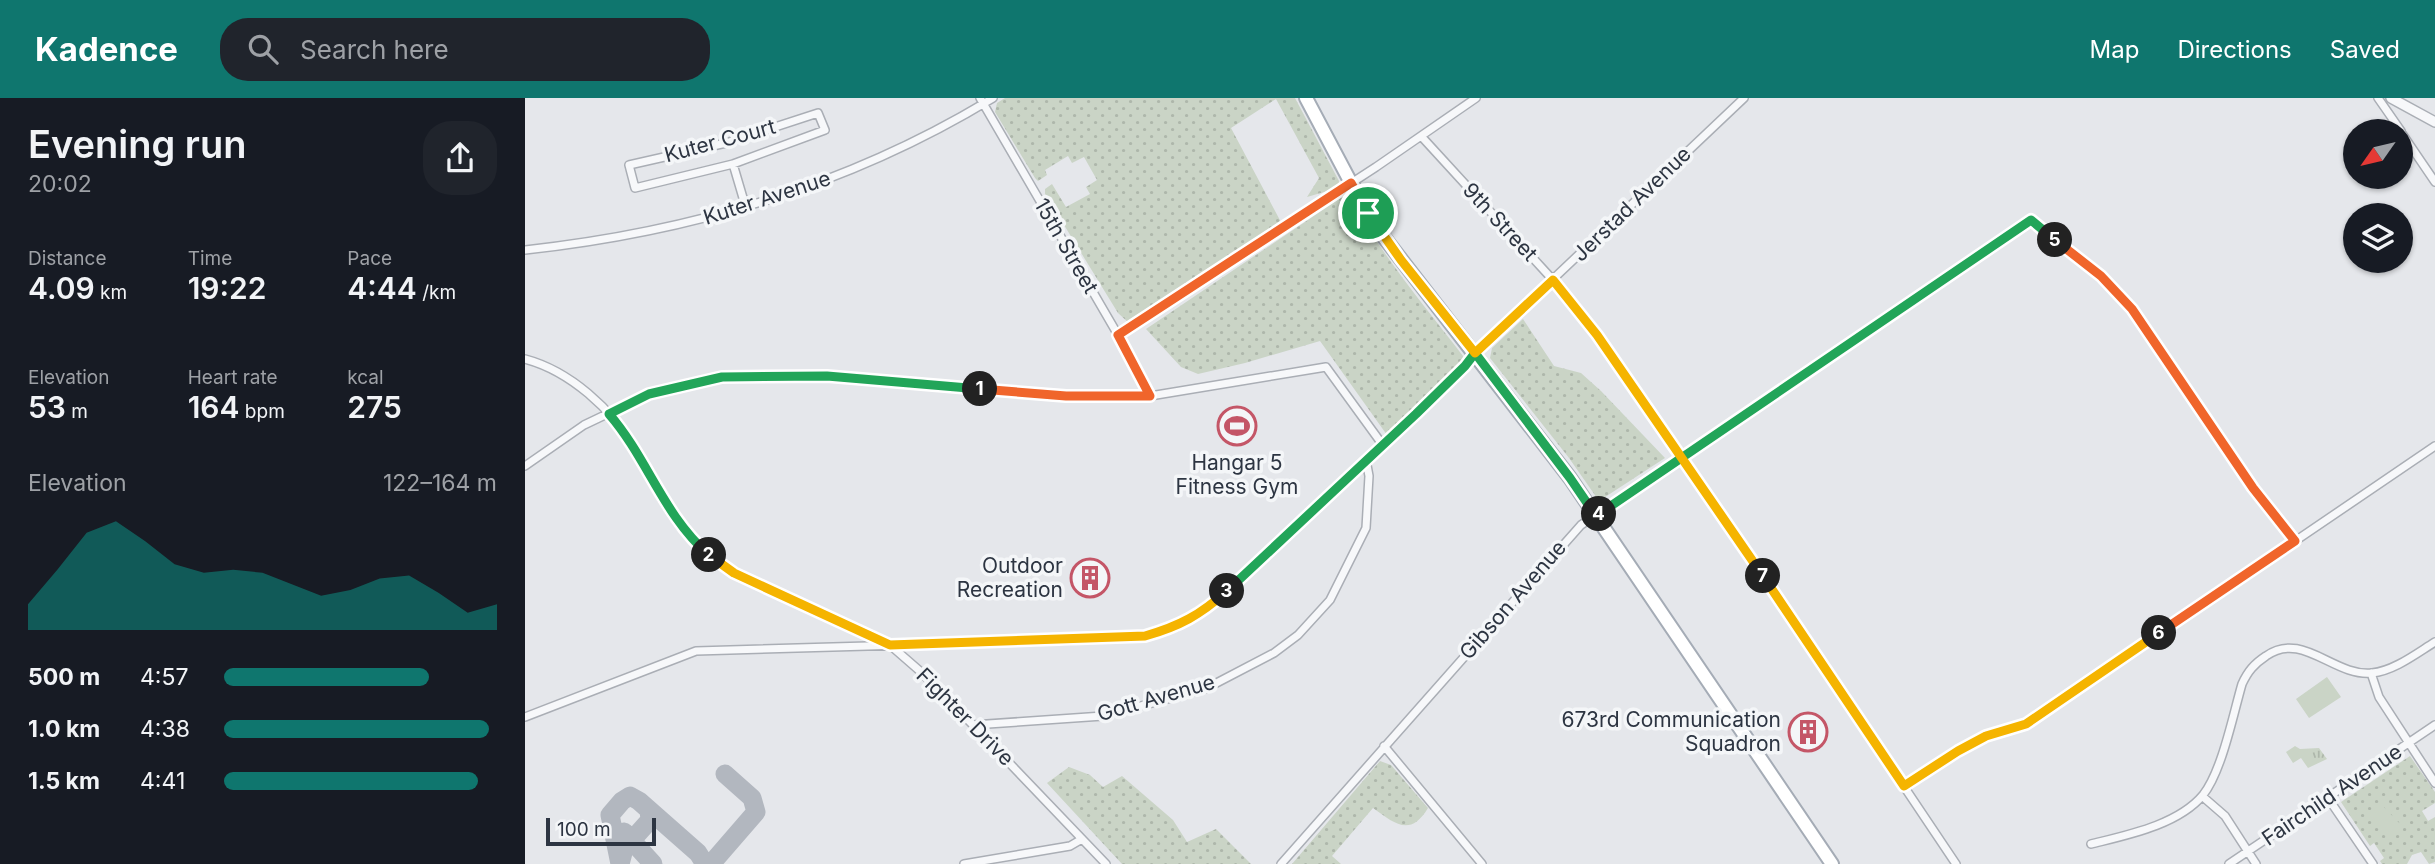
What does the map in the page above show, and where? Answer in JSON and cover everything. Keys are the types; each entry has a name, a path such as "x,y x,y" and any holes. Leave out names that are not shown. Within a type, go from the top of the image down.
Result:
{"main road":[{"path":"1306,98 1351,183 1383,236 1570,478 1832,864"}],"street":[{"name":"Kuter Avenue","path":"525,250 624,237 746,208 882,157 981,101 993,98"},
{"path":"1118,335 1476,98"},
{"name":"Jerstad Avenue","path":"525,717 696,650 1145,636 1176,627 1224,593 1744,98"},
{"path":"2378,98 2392,119"},
{"path":"2391,98 2435,122"},
{"name":"15th Street","path":"981,101 1118,335 1150,396"},
{"name":"Kuter Court","path":"818,113 825,130 733,164 635,188 629,165 726,143 818,113"},
{"name":"9th Street","path":"1421,136 1553,280 1591,327 1683,457 1956,864"},
{"path":"2413,149 2435,181"},
{"name":"Kuter Court","path":"733,164 746,208"},
{"name":"Gibson Avenue","path":"1281,864 1581,525 2031,220 2101,276 2132,309 2253,488 2295,541"},
{"name":"Fighter Drive","path":"525,359 574,382 609,414 633,445 680,526 716,561 734,573 890,645 922,672 1106,864"},
{"path":"525,466 584,425 649,394 722,377 827,376 1066,396 1150,396 1326,367 1382,444"},
{"path":"1904,786 1986,736 2026,724 2435,446"},
{"name":"Gott Avenue","path":"973,724 1103,716 1205,688 1274,653 1298,635 1330,600 1366,528 1369,476 1366,460"},
{"path":"2091,844 2162,824 2202,796 2217,768 2248,671 2272,652 2288,647 2307,650 2330,664 2356,673 2371,673 2394,666 2435,642"},
{"path":"2371,673 2379,697 2435,783"},
{"name":"Fairchild Avenue","path":"2229,864 2435,725"},
{"path":"1384,746 1482,864"},
{"path":"2202,796 2224,816 2256,864"},
{"path":"2328,797 2373,864"},
{"path":"964,864 1070,846 1082,839"}],"green space":[{"path":"1005,98 1295,98 1339,181 1338,188 1307,197 1319,178 1276,99 1231,128 1282,224 1130,324 1118,313 1045,194 1045,189 1052,184 1066,207 1090,194 1086,187 1097,180 1084,157 1072,163 1068,156 1045,170 1047,175 1038,181 995,112 997,103"},
{"path":"1342,197 1358,211 1414,294 1463,356 1462,363 1387,435 1320,341 1198,374 1181,367 1146,329"},
{"path":"1523,319 1554,366 1581,373 1665,458 1599,501 1569,458 1490,358 1492,348"},
{"path":"2327,677 2341,697 2309,718 2296,699"},
{"path":"2295,746 2300,749 2319,748 2327,759 2308,768 2301,758 2293,763 2286,752"},
{"path":"2410,756 2435,792 2435,803 2422,811 2428,821 2435,817 2435,862 2429,864 2421,852 2412,855 2407,864 2382,864 2380,861 2384,858 2374,843 2370,846 2341,802"},
{"path":"1380,761 1391,765 1428,808 1421,817 1415,823 1402,825 1373,808 1332,856 1341,864 1292,864"},
{"path":"1069,767 1090,775 1103,787 1122,776 1173,820 1187,842 1216,829 1251,864 1122,864 1047,783"},
{"path":"2383,806 2403,827 2389,840 2369,818"}],"taxiway":[{"path":"711,864 756,812 752,798 725,774"},
{"path":"620,864 610,815 630,796 698,853 705,864"},
{"path":"620,864 624,849 650,820 649,810"},
{"path":"624,832 653,864"}],"place":[{"name":"Hangar 5 Fitness Gym","path":"1237,426"},
{"name":"Outdoor Recreation","path":"1090,578"},
{"name":"673rd Communication Squadron","path":"1808,732"}],"route":[{"path":"1368,213 1351,183 1118,335 1150,396 1066,396 827,376 722,377 649,394 609,414 633,445 680,526 698,546 734,573 872,638 890,645 1145,636 1176,627 1224,593 1416,414 1475,353 1596,516 1639,487 1683,457 1776,394 1879,325 2031,220 2101,276 2132,309 2253,488 2295,541 2026,724 1986,736 1904,786 1683,457 1597,335 1553,280 1475,353 1401,260 1368,213"}]}
